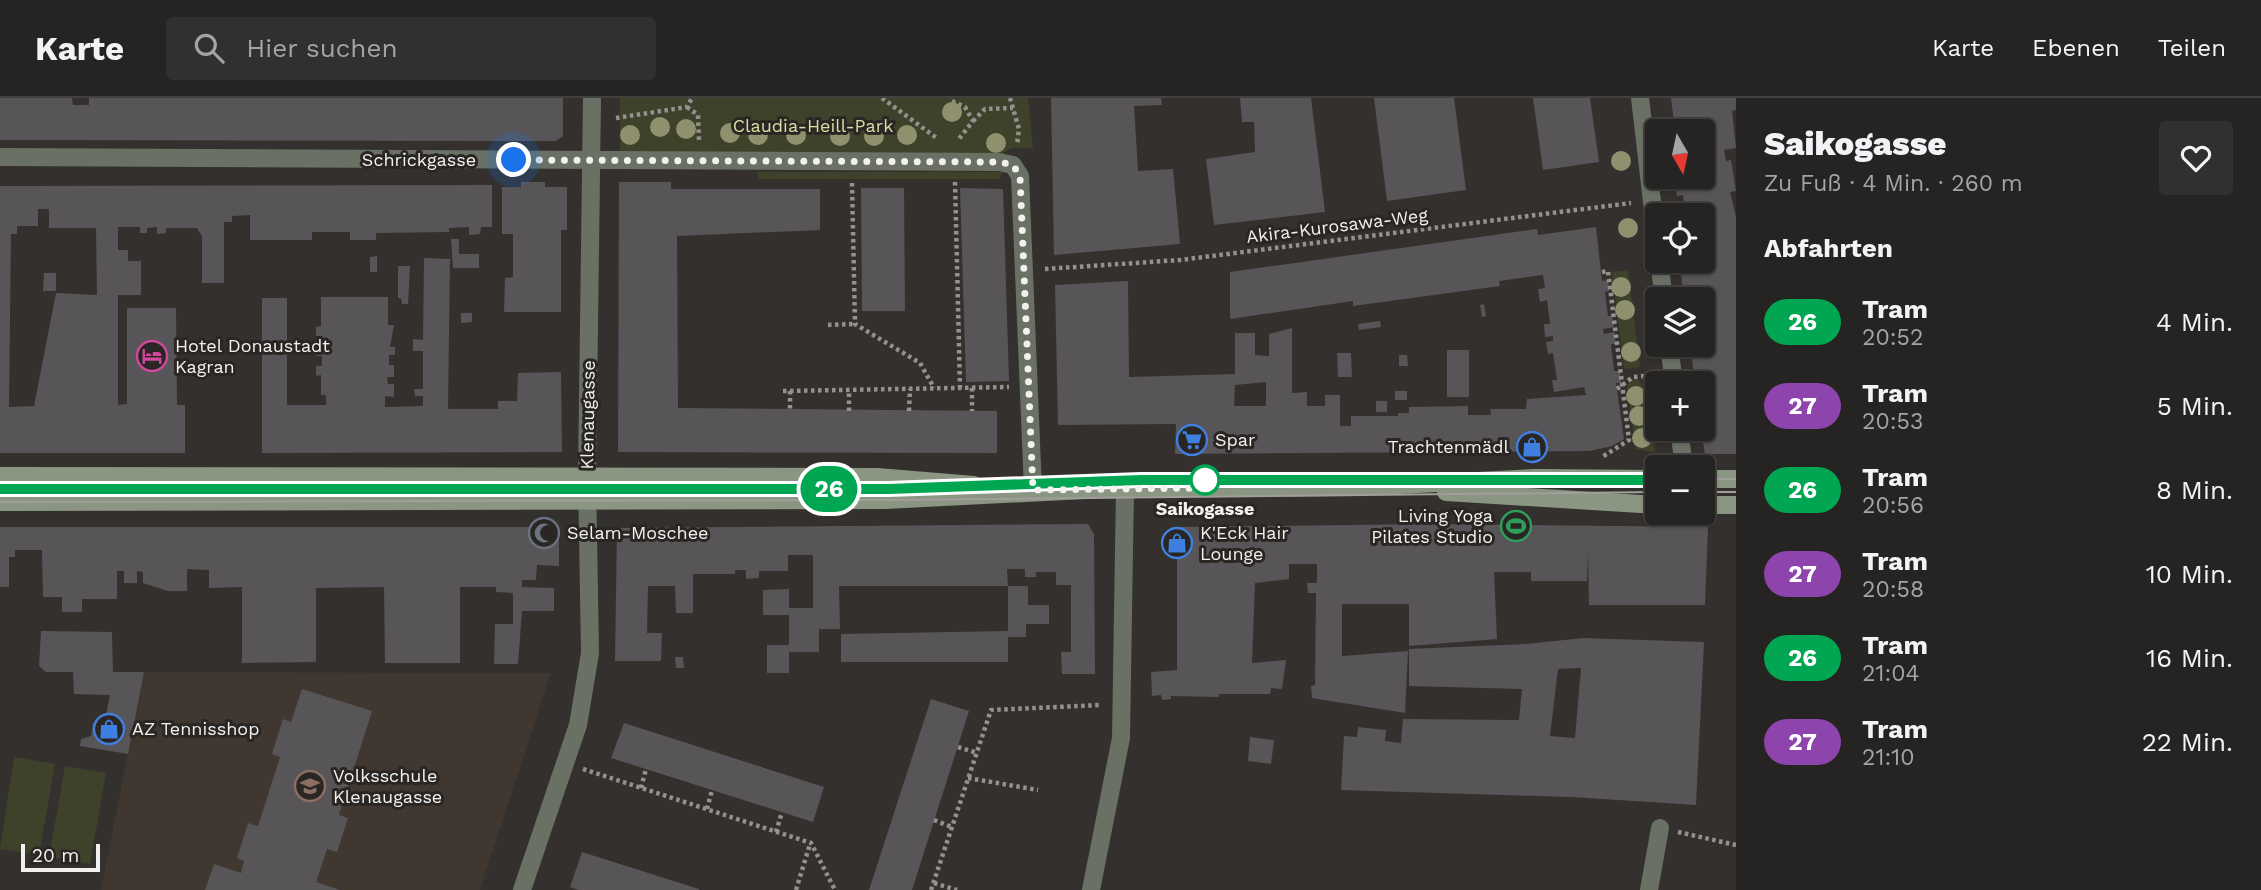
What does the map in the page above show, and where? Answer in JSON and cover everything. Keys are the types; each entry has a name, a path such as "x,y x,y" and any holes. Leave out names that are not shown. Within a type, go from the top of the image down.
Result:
{"main road":[{"path":"0,476 587,488 885,500 1033,490 1359,487 1536,478 1645,479"},
{"path":"0,502 587,488 877,477 1033,490"},
{"path":"1715,479 1736,480"},
{"path":"1359,487 1645,504"},
{"path":"1715,505 1736,505"}],"street":[{"name":"Klenaugasse","path":"522,890 578,724 590,653 587,488 592,98"},
{"path":"1640,98 1652,201"},
{"name":"Schrickgasse","path":"0,157 987,162 1013,165"},
{"path":"1013,165 1020,176 1033,490"},
{"path":"1091,890 1121,738 1125,488"},
{"path":"1649,890 1660,828"}],"lane":[{"path":"0,489 587,488"}],"path":[{"path":"687,107 692,98"},
{"path":"1010,98 1019,129 1016,151 1007,151 1013,165"},
{"path":"886,99 943,142"},
{"path":"953,101 965,107 973,121"},
{"path":"616,118 687,107 698,115 699,147"},
{"path":"952,148 985,109 1013,108"},
{"path":"955,181 960,388"},
{"path":"852,182 855,324"},
{"name":"Akira-Kurosawa-Weg","path":"1024,270 1180,260 1652,201"},
{"path":"1601,458 1629,440 1608,271 1602,272"},
{"path":"828,325 855,324 920,363 934,388"},
{"path":"1617,388 1633,377 1645,376"},
{"path":"783,391 1029,387"},
{"path":"972,388 972,411"},
{"path":"909,411 910,389"},
{"path":"849,390 849,411"},
{"path":"790,391 790,411"},
{"path":"931,890 991,710 1122,703"},
{"path":"958,747 977,753"},
{"path":"565,763 811,843 835,890"},
{"path":"641,788 646,769"},
{"path":"968,778 1038,790"},
{"path":"707,809 712,790"},
{"path":"776,832 782,812"},
{"path":"934,820 952,827"},
{"path":"1660,828 1736,845"},
{"path":"796,890 811,843"},
{"path":"934,883 957,890"}],"shaded area":[{"path":"144,672 551,673 480,890 101,890"}],"green space":[{"name":"Claudia-Heill-Park","path":"620,98 1028,98 1033,148 1012,148 1002,154 620,152"},
{"path":"758,172 1003,172 999,179 758,179"},
{"path":"1628,270 1640,367 1624,369 1612,272"},
{"path":"1637,379 1642,383 1645,399 1645,441 1653,441 1655,452 1636,449 1627,387 1630,380"},
{"path":"14,757 55,764 39,855 0,849"},
{"path":"65,766 106,773 90,864 49,857"}],"building":[{"path":"0,98 72,98 73,105 89,105 89,98 563,98 563,136 556,141 0,140"},
{"path":"1051,98 1161,98 1162,105 1134,106 1138,171 1173,169 1180,244 1054,255"},
{"path":"1240,98 1311,98 1325,212 1214,225 1206,159 1255,152 1254,122 1242,122"},
{"path":"1374,98 1454,98 1466,190 1387,201"},
{"path":"1533,98 1590,98 1599,162 1543,170"},
{"path":"1671,98 1736,98 1736,110 1732,111 1736,148 1724,150 1726,161 1731,160 1736,191 1730,192 1736,217 1736,454 1705,454 1703,441 1715,441 1715,371 1693,371 1692,357 1715,357 1715,287 1683,287 1681,273 1715,273 1715,203 1684,203 1683,195 1677,196 1676,189 1715,189 1715,119 1674,119"},
{"path":"521,182 545,182 545,187 567,187 567,230 561,230 561,312 504,312 505,278 513,277 513,234 502,234 502,187 521,187"},
{"path":"619,182 671,182 671,189 820,189 820,230 677,236 678,408 997,411 997,453 618,452"},
{"path":"492,185 492,227 481,227 480,234 469,235 469,227 449,228 449,232 376,233 376,240 350,240 350,232 312,232 312,240 250,240 250,215 232,216 232,222 224,222 224,283 202,283 202,236 197,228 166,228 166,233 157,234 157,227 147,228 147,233 140,233 140,227 118,227 118,250 128,250 128,261 141,261 141,295 118,295 118,405 127,404 127,308 176,308 177,405 185,405 185,453 0,453 0,186","holes":["38,209 49,209 49,228 96,228 97,295 56,293 34,406 9,407 11,234 17,234 17,226 38,226"]},
{"path":"861,188 904,188 905,311 862,311"},
{"path":"960,188 1003,189 1009,381 966,382"},
{"path":"1596,227 1602,281 1608,280 1609,291 1605,292 1608,316 1612,316 1614,327 1603,329 1604,334 1614,332 1616,344 1611,344 1614,371 1620,371 1621,383 1616,383 1624,439 1612,446 1590,451 1175,454 1176,424 1058,425 1055,285 1128,281 1129,377 1235,374 1235,333 1255,333 1255,355 1269,356 1269,334 1292,328 1292,393 1307,392 1307,406 1325,406 1325,395 1340,395 1340,426 1351,426 1351,416 1398,416 1398,413 1409,413 1409,407 1468,406 1468,415 1491,415 1490,409 1526,409 1527,399 1586,395 1584,387 1554,392 1552,380 1557,380 1553,353 1548,354 1546,342 1553,341 1553,336 1545,337 1544,324 1550,324 1547,300 1540,302 1538,289 1545,288 1543,275 1499,281 1500,286 1353,306 1353,301 1230,319 1230,272 1537,229 1538,235","holes":["1266,382 1266,406 1234,406 1235,385"]},
{"path":"451,239 459,239 459,254 479,254 479,268 453,268"},
{"path":"377,256 377,272 370,272 370,257"},
{"path":"424,258 450,259 448,409 498,409 498,401 517,401 518,373 561,372 562,452 262,453 262,298 287,298 287,341 298,341 298,352 287,353 287,405 326,405 326,395 321,395 321,375 316,376 316,366 322,366 322,356 316,356 316,344 322,344 322,336 316,336 316,327 321,326 321,297 388,297 388,325 394,325 390,347 395,347 395,355 389,355 389,365 394,365 394,377 387,377 388,384 394,384 394,397 385,396 385,407 423,406 423,396 415,396 414,389 423,389 423,351 413,351 413,339 423,340"},
{"path":"398,266 410,266 408,304 402,304 401,298 398,298"},
{"path":"44,273 56,273 56,291 43,291"},
{"path":"1484,304 1486,316 1482,317 1480,305"},
{"path":"461,313 472,313 472,322 461,323"},
{"path":"1380,321 1381,327 1359,330 1358,324"},
{"path":"1447,350 1469,350 1469,397 1447,397"},
{"path":"1337,353 1351,353 1352,377 1338,377"},
{"path":"1399,355 1407,355 1408,366 1399,366"},
{"path":"1395,391 1407,391 1407,400 1395,400"},
{"path":"1376,401 1387,401 1387,412 1376,412"},
{"path":"1088,524 1094,534 1095,674 1062,674 1061,652 1071,652 1071,585 1056,585 1056,572 1036,572 1036,577 1025,577 1025,569 1007,569 1008,586 839,586 840,629 819,629 819,652 789,652 789,673 767,673 767,645 789,645 789,615 763,615 763,590 789,589 789,608 813,608 813,555 788,555 788,571 759,571 759,578 746,579 746,570 735,570 735,574 693,574 693,613 676,613 675,586 648,586 647,633 662,633 661,661 615,661 617,528"},
{"path":"1428,524 1708,527 1705,605 1589,605 1588,552 1587,581 1531,581 1531,572 1494,572 1497,639 1409,646 1409,604 1342,604 1342,656 1408,651 1405,713 1312,698 1311,686 1315,685 1316,593 1308,593 1307,583 1317,583 1317,564 1289,564 1289,579 1255,583 1252,663 1286,660 1282,689 1271,688 1270,694 1219,694 1219,697 1171,696 1171,699 1162,700 1161,695 1152,696 1151,672 1177,670 1177,527"},
{"path":"0,527 559,527 559,566 537,565 536,580 522,580 522,587 554,588 554,611 522,611 518,664 494,664 495,624 513,624 513,593 496,592 496,587 460,587 460,663 385,663 384,587 316,588 316,662 242,663 242,587 209,588 209,570 187,569 187,591 168,591 143,583 143,572 137,571 137,583 124,583 124,571 117,571 117,599 82,599 82,612 62,612 62,597 43,597 42,550 15,550 15,557 9,557 9,587 0,587"},
{"path":"1008,586 1028,586 1028,605 1049,605 1049,624 1026,624 1026,637 1008,637 1008,662 841,662 841,634 1008,631"},
{"path":"41,631 112,632 113,672 144,672 128,754 80,746 81,739 91,736 93,723 105,720 110,695 74,694 73,672 46,672 39,666"},
{"path":"1583,638 1704,642 1696,805 1571,797 1341,790 1344,736 1357,737 1358,727 1386,730 1385,741 1401,743 1403,719 1519,720 1522,689 1409,686 1409,649 1526,644","holes":["1581,668 1575,738 1550,736 1558,669"]},
{"path":"675,657 683,657 684,668 676,668"},
{"name":"Volksschule Klenaugasse","path":"302,689 372,711 339,815 348,818 337,852 327,849 316,882 340,890 205,890 214,864 241,873 244,861 237,858 248,823 258,826 280,757 272,754 283,719 291,722"},
{"path":"931,699 969,711 912,890 869,890"},
{"path":"624,723 824,787 813,822 611,758"},
{"path":"1250,737 1274,740 1271,764 1248,761"},
{"path":"582,852 699,890 579,890 570,887"}],"tram line":[{"path":"0,489 889,489 1141,480 1645,479"},
{"path":"1715,479 1736,479"},
{"name":"26","path":"0,489 888,489 1141,480 1645,480"},
{"path":"0,502 890,500 1645,492"},
{"path":"1715,492 1736,492"}],"place":[{"name":"Hotel Donaustadt Kagran","path":"152,356"},
{"name":"Spar","path":"1192,440"},
{"name":"Trachtenmädl","path":"1532,447"},
{"name":"Saikogasse","path":"1205,480"},
{"name":"Living Yoga Pilates Studio","path":"1516,526"},
{"name":"Selam-Moschee","path":"544,533"},
{"name":"K'Eck Hair Lounge","path":"1177,543"},
{"name":"AZ Tennisshop","path":"109,729"},
{"name":"Volksschule Klenaugasse","path":"310,786"}],"route":[{"path":"514,160 999,162 1013,165 1020,176 1033,490 1202,488 1205,480"}]}
